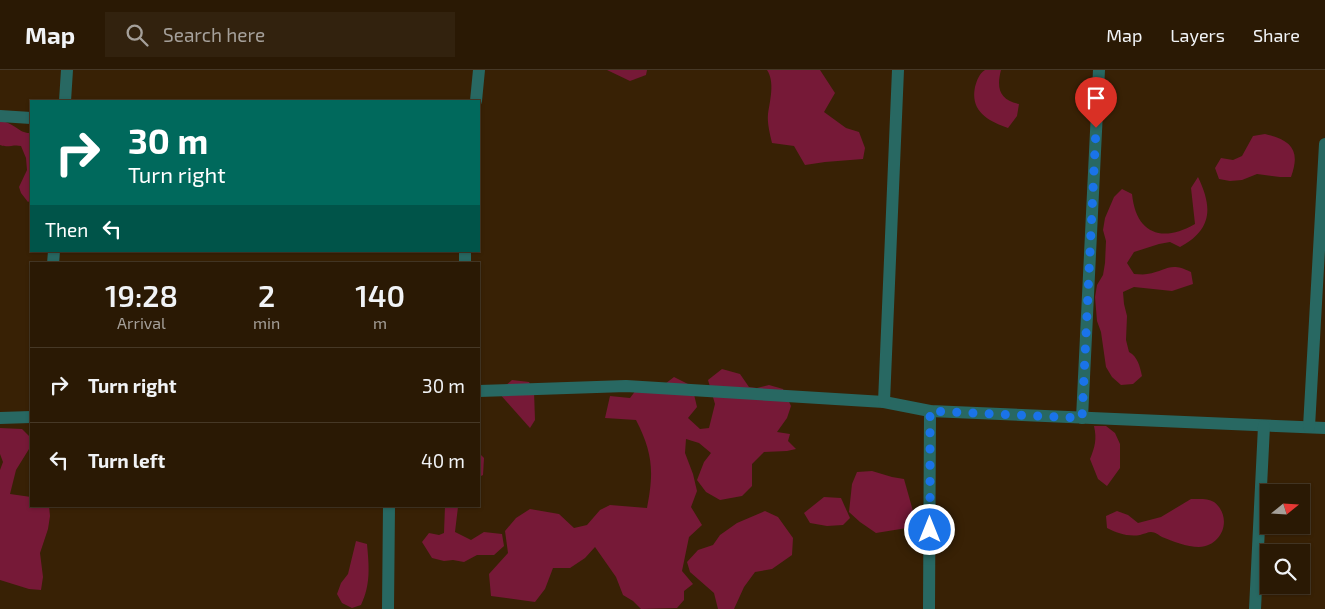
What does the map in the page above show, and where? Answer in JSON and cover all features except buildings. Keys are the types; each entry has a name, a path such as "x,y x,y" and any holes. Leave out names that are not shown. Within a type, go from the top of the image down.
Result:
{"street":[{"path":"65,100 67,70"},
{"path":"476,100 479,70"},
{"path":"884,402 898,70"},
{"path":"1082,418 1099,70"},
{"path":"0,116 30,118"},
{"path":"1309,428 1325,144"},
{"path":"480,391 626,386 884,402 930,411 1325,428"},
{"path":"929,609 930,411"},
{"path":"0,418 30,417"},
{"path":"1255,609 1264,426"},
{"path":"388,609 389,507"}],"shaded area":[{"path":"607,70 647,70 646,75 630,81"},
{"path":"767,70 820,70 835,93 824,112 846,128 859,132 865,148 863,159 805,165 794,146 772,143 768,117 771,80"},
{"path":"985,70 1001,70 999,88 1001,93 1007,100 1019,104 1017,116 1008,128 987,118 975,103 975,87 980,75"},
{"path":"0,121 10,124 23,132 30,133 30,201 28,202 19,187 27,170 26,158 21,146 0,145"},
{"path":"1265,134 1281,139 1291,148 1295,160 1291,177 1257,174 1242,180 1230,181 1219,179 1215,168 1221,158 1233,160 1242,156 1253,136"},
{"path":"1198,177 1206,199 1207,217 1204,226 1191,240 1180,247 1170,242 1159,244 1134,252 1127,263 1134,274 1154,273 1178,267 1191,272 1193,284 1172,291 1134,287 1123,292 1127,316 1126,340 1129,352 1137,359 1142,376 1133,384 1121,385 1112,377 1106,367 1101,332 1097,321 1095,297 1105,263 1106,241 1103,230 1105,218 1114,197 1122,189 1132,194 1139,218 1145,226 1153,231 1162,233 1183,230 1195,224 1191,188"},
{"path":"722,369 740,374 749,387 757,388 769,385 783,389 791,406 787,418 777,432 790,434 788,441 796,449 764,452 752,464 752,486 742,496 720,500 706,492 697,480 704,462 711,453 699,443 686,439 685,453 697,491 691,507 702,525 689,537 682,571 693,584 684,591 684,600 677,608 641,609 623,595 616,577 595,547 585,558 570,568 553,568 545,589 535,602 491,596 489,574 508,553 505,531 516,518 530,509 559,514 574,528 587,525 600,510 610,505 647,508 651,473 646,443 636,420 605,418 610,396 630,398 639,386 661,387 674,377 692,386 697,407 688,418 700,429 709,428 715,404 708,380"},
{"path":"512,380 529,382 534,391 535,420 530,428 498,392"},
{"path":"1094,426 1106,426 1115,433 1120,444 1120,468 1107,486 1098,479 1090,459 1095,443"},
{"path":"0,428 22,429 30,437 29,449 16,470 10,494 30,497 30,507 49,507 48,529 40,553 43,577 41,590 29,589 0,580 0,470 3,462 0,454"},
{"path":"480,454 484,458 483,475 480,476"},
{"path":"872,471 904,479 913,511 913,527 876,533 849,512 852,484 857,472"},
{"path":"824,497 841,498 850,518 843,525 827,526 810,523 804,513"},
{"path":"1191,499 1212,501 1220,508 1223,515 1223,530 1214,542 1194,547 1166,539 1152,532 1140,535 1127,535 1107,528 1106,516 1117,511 1128,515 1138,523 1161,517"},
{"path":"445,507 458,507 455,532 471,540 484,532 502,534 504,546 494,555 477,555 464,562 432,558 422,542 429,533 439,535 444,533"},
{"path":"765,511 778,517 793,538 792,555 772,569 755,572 744,587 734,609 718,609 714,593 690,572 687,562 698,550 713,545 720,535 737,523"},
{"path":"356,541 367,544 368,575 361,605 352,608 342,603 337,594 341,583 348,574"}],"route":[{"path":"930,530 930,411 1082,418 1096,128"}]}
